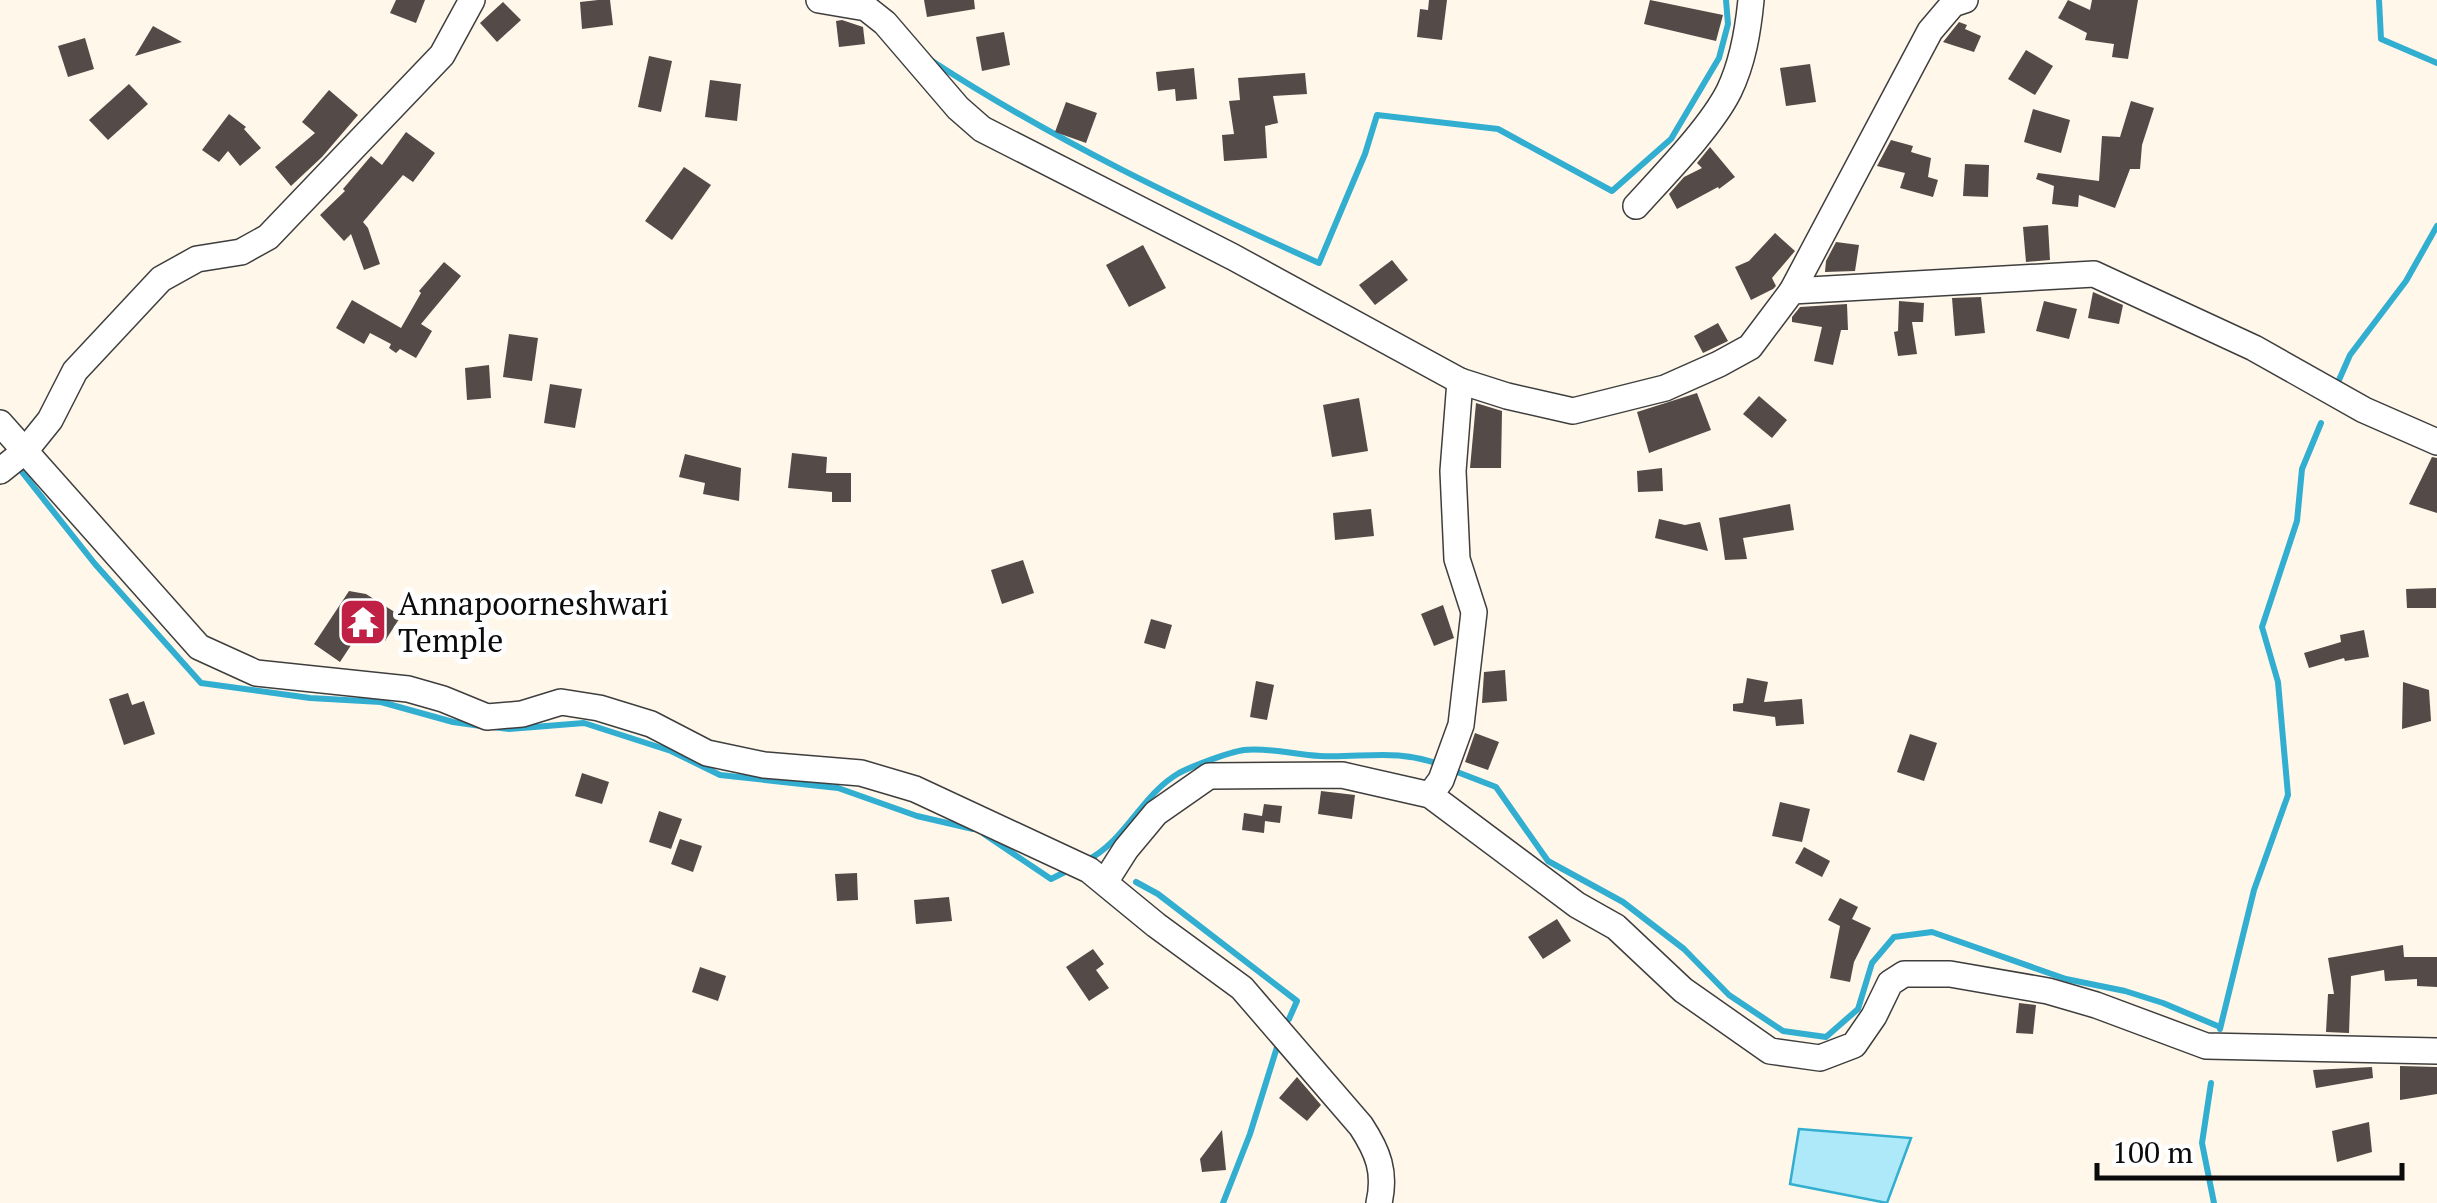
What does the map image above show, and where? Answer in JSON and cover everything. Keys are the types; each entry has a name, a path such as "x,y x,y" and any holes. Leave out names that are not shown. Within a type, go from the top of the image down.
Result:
{"street":[{"path":"12,462 50,420 75,370 161,279 197,260 241,252 268,237 442,55 472,0"},
{"path":"819,0 866,8 982,129 1233,256 1460,381 1573,411 1665,388 1750,347 1792,291 1930,31 1956,1"},
{"path":"1636,206 1674,165 1728,93 1743,54 1751,0"},
{"path":"1792,291 2094,274 2254,348 2364,410 2437,442"},
{"path":"1436,788 1461,725 1474,612 1457,560 1453,471 1460,381"},
{"path":"0,423 12,462 199,647 256,673 408,689 444,698 487,717 522,714 560,702 598,708 651,724 707,752 764,764 861,773 915,788 1097,876 1156,926 1242,988 1376,1148 1384,1174 1379,1203"},
{"path":"1097,876 1156,813 1209,776 1342,775 1436,788 1578,905 1616,928 1683,990 1770,1051 1820,1058 1854,1045 1890,982 1904,974 1950,974 2048,991 2096,1004 2206,1046 2342,1048 2420,1054 2437,1051"}],"water":[{"path":"1799,1129 1911,1138 1887,1203 1790,1184"}],"building":[{"path":"396,0 425,0 416,23 390,13"},
{"path":"610,0 613,25 582,29 580,2"},
{"path":"924,0 974,0 975,9 927,17"},
{"path":"1429,0 1447,0 1442,40 1417,37 1420,9 1428,10"},
{"path":"1650,0 1723,15 1716,41 1644,24"},
{"path":"2068,0 2090,10 2092,0 2138,0 2128,59 2112,57 2114,44 2085,40 2087,33 2058,18"},
{"path":"503,2 521,20 497,42 480,23"},
{"path":"836,21 863,27 865,44 839,47"},
{"path":"1959,22 1981,36 1974,52 1943,42"},
{"path":"153,26 182,42 135,56"},
{"path":"1004,32 1010,65 982,71 976,37"},
{"path":"85,38 94,69 68,77 58,46"},
{"path":"2026,50 2053,66 2035,95 2008,79"},
{"path":"649,56 672,61 661,112 638,107"},
{"path":"1810,64 1816,102 1786,106 1780,68"},
{"path":"1194,68 1197,99 1176,101 1175,89 1158,91 1156,72"},
{"path":"1305,73 1307,94 1273,96 1278,123 1265,126 1267,158 1224,161 1222,135 1234,134 1229,101 1240,100 1238,78"},
{"path":"710,80 741,84 737,121 705,117"},
{"path":"129,84 148,104 108,140 89,120"},
{"path":"329,90 358,115 291,186 275,167 315,133 302,122"},
{"path":"2131,101 2154,108 2142,145 2140,169 2130,169 2115,208 2079,195 2078,207 2052,204 2054,186 2036,179 2038,173 2099,181 2102,136 2120,137"},
{"path":"1066,102 1097,113 1086,143 1055,132"},
{"path":"2033,109 2070,120 2061,153 2024,142"},
{"path":"229,114 246,127 261,148 240,166 228,151 219,162 202,150"},
{"path":"406,132 435,153 413,182 403,175 363,222 380,264 364,270 351,234 344,241 320,215 345,191 371,156 382,165"},
{"path":"1891,140 1913,146 1911,152 1931,158 1928,177 1938,180 1933,197 1900,188 1905,173 1877,166"},
{"path":"1710,147 1735,177 1677,209 1669,194 1684,177 1702,168 1697,163"},
{"path":"1965,164 1989,165 1988,197 1963,196"},
{"path":"684,167 711,185 672,240 645,221"},
{"path":"2048,225 2050,260 2026,262 2023,227"},
{"path":"1775,233 1795,251 1772,278 1776,286 1751,300 1735,267 1749,261"},
{"path":"1836,242 1859,245 1855,271 1825,272"},
{"path":"1143,245 1166,288 1129,307 1106,265"},
{"path":"1392,260 1408,280 1375,305 1359,285"},
{"path":"444,262 461,276 421,324 432,331 416,358 400,349 396,353 389,348 391,344 370,333 364,344 336,328 352,300 401,328 419,291"},
{"path":"2093,292 2123,305 2119,324 2088,318"},
{"path":"1981,297 1985,333 1955,336 1952,298"},
{"path":"1899,301 1924,303 1923,322 1912,322 1917,354 1898,356 1894,332 1898,331"},
{"path":"2044,301 2077,309 2069,339 2036,331"},
{"path":"1847,304 1848,330 1841,330 1833,365 1814,361 1822,327 1792,322 1792,317 1800,307"},
{"path":"1718,323 1728,341 1703,353 1694,336"},
{"path":"509,334 538,338 532,381 503,377"},
{"path":"489,365 491,398 467,400 465,368"},
{"path":"550,384 582,389 575,428 544,423"},
{"path":"1697,393 1711,430 1649,453 1637,412"},
{"path":"1759,396 1787,420 1772,438 1743,414"},
{"path":"1359,398 1368,451 1332,457 1323,405"},
{"path":"1476,403 1502,411 1501,468 1470,468"},
{"path":"792,453 827,457 826,473 851,473 851,502 832,502 832,492 788,488"},
{"path":"685,454 741,468 739,501 703,494 705,483 679,477"},
{"path":"2432,457 2437,458 2437,513 2409,504"},
{"path":"1662,468 1663,491 1638,492 1637,471"},
{"path":"1790,504 1794,530 1743,538 1747,559 1725,560 1719,518"},
{"path":"1371,509 1374,536 1335,540 1333,513"},
{"path":"1659,519 1685,525 1700,522 1708,551 1655,538"},
{"path":"1023,560 1034,593 1002,604 991,570"},
{"path":"2436,588 2436,608 2407,608 2406,589"},
{"name":"Annapoorneshwari Temple","path":"349,591 366,594 401,616 385,641 363,627 340,662 314,644"},
{"path":"1443,605 1454,638 1434,646 1421,614"},
{"path":"1151,619 1172,625 1165,649 1144,643"},
{"path":"2364,630 2369,657 2345,661 2344,658 2309,668 2304,653 2341,642 2340,635"},
{"path":"1505,670 1507,701 1482,703 1484,672"},
{"path":"1747,678 1768,682 1764,702 1802,699 1804,724 1776,726 1775,717 1733,711 1733,704 1743,703"},
{"path":"1256,681 1274,685 1267,720 1250,717"},
{"path":"2403,682 2429,690 2431,721 2402,729"},
{"path":"128,693 132,705 144,701 155,734 124,745 109,699"},
{"path":"1475,733 1499,742 1488,770 1465,762"},
{"path":"1910,734 1937,743 1924,781 1897,772"},
{"path":"582,773 609,782 602,804 575,796"},
{"path":"1321,791 1355,795 1352,819 1318,814"},
{"path":"1780,802 1810,809 1802,842 1772,836"},
{"path":"1264,804 1282,806 1280,823 1265,821 1264,833 1242,830 1244,813 1262,816"},
{"path":"659,811 682,819 671,849 649,842"},
{"path":"680,839 702,846 693,872 671,864"},
{"path":"1804,847 1830,861 1822,877 1795,863"},
{"path":"857,873 858,900 837,901 835,874"},
{"path":"949,897 952,921 916,924 914,900"},
{"path":"1840,898 1858,907 1852,919 1871,928 1854,962 1850,982 1830,978 1840,926 1828,920"},
{"path":"1557,919 1571,941 1543,959 1528,937"},
{"path":"2403,945 2404,957 2437,957 2437,987 2417,986 2417,979 2385,981 2384,970 2351,976 2349,1033 2326,1032 2328,994 2334,994 2328,958"},
{"path":"1093,949 1104,964 1096,970 1109,988 1089,1001 1066,967"},
{"path":"700,967 726,976 718,1001 692,992"},
{"path":"2019,1003 2036,1005 2033,1034 2016,1033"},
{"path":"2400,1066 2437,1067 2437,1094 2400,1100"},
{"path":"2372,1067 2373,1078 2316,1088 2313,1070"},
{"path":"1297,1077 1321,1105 1307,1121 1279,1098"},
{"path":"2369,1122 2372,1152 2337,1162 2332,1131"},
{"path":"1222,1130 1226,1170 1202,1172 1200,1159"}],"waterway":[{"path":"929,59 1023,117 1120,169 1319,263 1365,154 1377,115 1498,129 1612,191 1671,139 1719,58 1728,24 1726,0"},
{"path":"2379,0 2381,39 2437,63"},
{"path":"2339,380 2350,355 2406,281 2437,226"},
{"path":"2220,1029 2254,890 2288,795 2278,682 2262,627 2297,521 2302,469 2321,423"},
{"path":"18,467 95,564 201,683 310,698 381,702 481,726"},
{"path":"493,727 584,723 671,751 720,775 838,788 917,816 973,829"},
{"path":"1086,861 1112,842 1166,782 1179,773 1238,751 1395,755 1441,765"},
{"path":"1452,770 1496,787 1548,861 1623,902 1684,949 1729,995 1783,1031 1826,1037 1858,1009 1872,963 1894,937 1932,932 2066,979 2163,1003 2220,1027"},
{"path":"984,834 1051,879 1071,869"},
{"path":"1136,882 1158,894 1297,1001 1289,1019"},
{"path":"1223,1203 1278,1044"},
{"path":"2211,1083 2202,1143 2214,1203"}],"place":[{"name":"Annapoorneshwari Temple","path":"363,622"}]}
